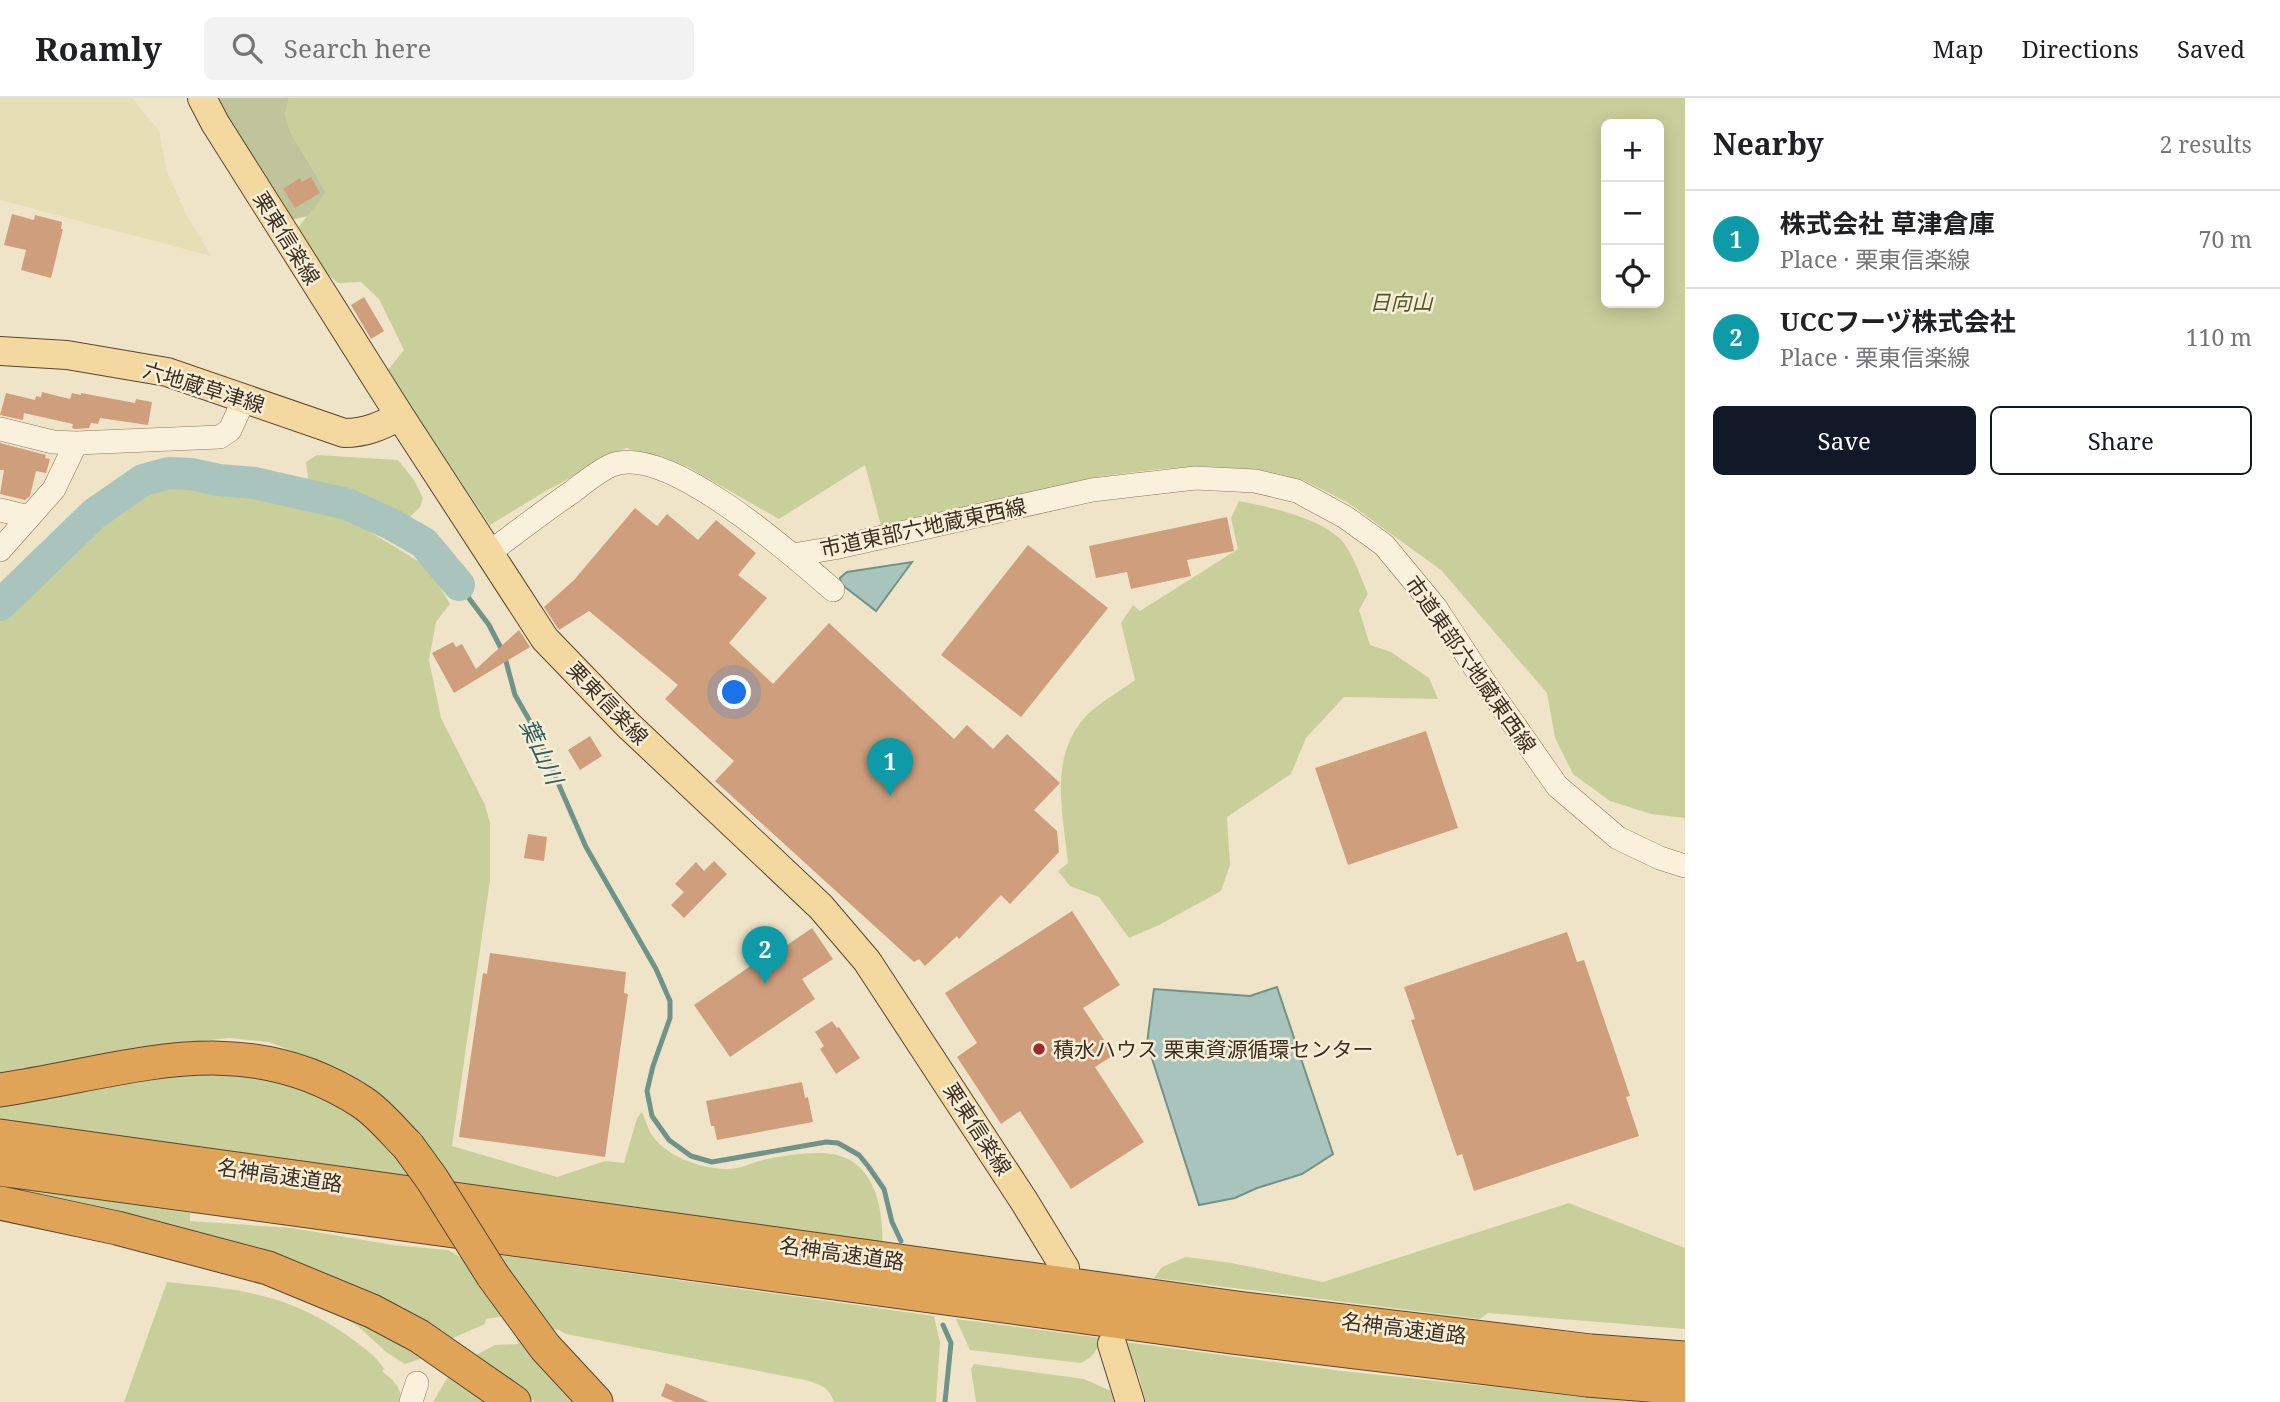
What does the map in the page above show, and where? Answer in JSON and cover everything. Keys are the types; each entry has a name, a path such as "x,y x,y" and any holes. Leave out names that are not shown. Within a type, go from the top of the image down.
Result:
{"highway":[{"path":"0,1090 147,1062 196,1057 241,1057 282,1065 322,1081 362,1102 408,1146 493,1276 545,1347 596,1402"},
{"name":"名神高速道路","path":"0,1136 1237,1308 1591,1351 1685,1357"},
{"name":"名神高速道路","path":"0,1169 1217,1335 1587,1380 1685,1388"},
{"path":"0,1203 117,1228 268,1268 372,1311 419,1336 514,1402"}],"main road":[{"name":"栗東信楽線","path":"202,98 215,123 400,416 545,639 628,725 821,907 867,961 1024,1200 1065,1268"},
{"name":"六地蔵草津線","path":"0,351 67,355 167,372 344,433 359,433 378,428 400,416"},
{"path":"1112,1345 1130,1402"}],"street":[{"path":"0,429 53,442 76,443 220,437 230,430 244,397"},
{"path":"0,550 54,489 76,443"},
{"path":"490,552 586,482 612,465 629,461 644,463 674,476 736,510 833,590"},
{"name":"市道東部六地蔵東西線","path":"793,555 1092,490 1195,478 1255,481 1297,491 1345,517 1384,545 1436,608 1557,786 1618,838 1660,858 1685,866"},
{"path":"0,510 29,517"}],"shaded area":[{"path":"0,98 132,98 159,131 167,172 187,216 211,256 0,200"}],"green space":[{"path":"211,98 289,98 285,115 290,131 326,192 308,216 290,220"},
{"name":"日向山","path":"289,98 1685,98 1685,818 1651,814 1610,801 1573,774 1555,738 1547,693 1441,570 1347,502 1303,480 1254,470 1203,466 1160,469 1103,476 881,526 865,465 779,519 688,467 626,448 544,492 490,525 387,371 404,350 379,299 361,282 338,283 321,269 297,229 326,192 290,131 285,115"},
{"path":"317,455 398,460 414,480 423,498 420,507 407,520 348,495 309,485 306,462"},
{"path":"161,487 218,491 295,503 342,515 428,567 450,604 436,622 429,660 441,718 485,805 490,823 490,880 452,1146 557,1177 605,1161 624,1163 637,1118 642,1112 650,1132 664,1148 683,1159 704,1166 730,1169 793,1155 837,1155 850,1160 868,1178 879,1203 882,1243 447,1182 400,1117 333,1067 269,1042 229,1038 153,1046 0,1076 0,619 48,567 126,497"},
{"path":"1239,501 1303,518 1337,536 1347,547 1368,594 1359,610 1370,645 1391,652 1429,678 1438,699 1344,697 1306,738 1291,774 1227,817 1230,865 1221,891 1129,938 1099,897 1070,886 1058,871 1068,863 1061,805 1062,767 1066,749 1086,716 1135,680 1121,623 1133,605 1140,611 1238,549 1231,518"},
{"path":"214,1071 287,1081 330,1102 374,1130 415,1178 0,1119 0,1103 107,1084"},
{"path":"0,1185 190,1213 190,1221 292,1228 393,1245 448,1250 469,1259 505,1316 486,1319 485,1324 446,1341 426,1357 405,1364 386,1352 359,1327 310,1297 33,1194"},
{"path":"1569,1203 1685,1248 1685,1329 1488,1313 1480,1319 1154,1278 1162,1267 1186,1257 1232,1263 1323,1282"},
{"path":"492,1254 934,1316 940,1343 936,1402 834,1402 823,1387 805,1380 566,1334 543,1327"},
{"path":"167,1282 239,1291 304,1310 348,1336 372,1355 398,1388 401,1402 124,1402"},
{"path":"956,1319 1101,1338 1094,1353 1081,1363 970,1350"},
{"path":"514,1323 572,1402 535,1402 472,1357 495,1345 518,1344"},
{"path":"1118,1341 1342,1371 1637,1402 1145,1402 1139,1376"},
{"path":"974,1364 1084,1379 1111,1391 1114,1402 976,1402 971,1369"},
{"path":"451,1372 494,1402 433,1402"}],"water":[{"path":"912,562 876,611 841,584 840,578 847,572"},
{"path":"1277,987 1333,1154 1302,1174 1235,1198 1199,1205 1147,1043 1154,989 1250,996"}],"building":[{"path":"311,177 320,193 295,208 283,189 300,178 302,182"},
{"path":"12,214 34,220 35,215 62,222 63,229 51,278 21,270 26,250 4,245"},
{"path":"364,297 384,331 371,339 351,305"},
{"path":"42,392 70,399 72,393 81,393 135,403 136,399 152,402 148,425 100,418 98,424 91,423 89,428 75,429 72,428 73,424 24,413 23,420 0,415 6,393 35,400 36,396 41,397"},
{"path":"0,443 46,455 45,458 50,459 46,473 36,471 30,496 25,500 0,494 4,470 0,470"},
{"path":"635,508 657,526 667,514 698,540 716,520 756,553 738,575 767,598 729,643 773,684 829,623 954,739 967,725 993,749 1007,734 1060,783 1034,810 1057,831 1059,852 1010,904 1001,895 959,939 957,936 925,966 919,959 914,962 715,781 734,761 665,699 678,685 589,611 559,630 544,607 574,580"},
{"path":"1227,517 1234,551 1187,560 1191,576 1131,589 1127,572 1096,578 1089,546"},
{"path":"1028,545 1108,608 1021,717 941,655"},
{"path":"519,630 530,647 454,693 432,653 453,642 456,647 462,644 476,669"},
{"path":"1426,731 1458,828 1348,865 1315,768"},
{"path":"590,736 602,756 580,770 568,750"},
{"path":"528,834 547,837 544,861 524,858"},
{"path":"714,861 727,874 684,918 671,905 684,892 675,884 696,862 704,871"},
{"name":"積水ハウス 栗東資源循環センター","path":"1072,911 1120,985 1083,1008 1114,1055 1095,1067 1144,1142 1071,1189 1020,1111 1001,1124 957,1057 977,1043 945,993"},
{"path":"812,928 833,959 802,979 815,999 730,1057 694,1005 778,947 780,950"},
{"path":"1567,932 1577,962 1584,960 1630,1096 1626,1097 1639,1136 1474,1191 1462,1154 1457,1156 1411,1020 1415,1019 1404,987"},
{"path":"490,953 626,972 624,993 628,994 605,1157 459,1137 483,973 487,974"},
{"path":"832,1021 860,1058 836,1074 820,1049 824,1046 815,1032"},
{"path":"802,1082 813,1122 717,1140 706,1101"},
{"path":"666,1383 709,1402 675,1402 661,1396"}],"waterway":[{"name":"葉山川","path":"0,605 94,514 143,480 169,473 255,483 347,504 424,543 459,585"},
{"name":"葉山川","path":"459,585 489,625 504,654 515,695 535,730 586,847 656,969 670,1001 670,1018 647,1091 652,1116 669,1140 691,1156 712,1162 826,1142 838,1143 859,1155 884,1189 892,1222 901,1241"},
{"name":"葉山川","path":"943,1325 951,1343 945,1402"}],"place":[{"name":"株式会社 草津倉庫","path":"890,796"},
{"name":"UCCフーヅ株式会社","path":"765,984"},
{"name":"積水ハウス 栗東資源循環センター","path":"1039,1049"}]}
